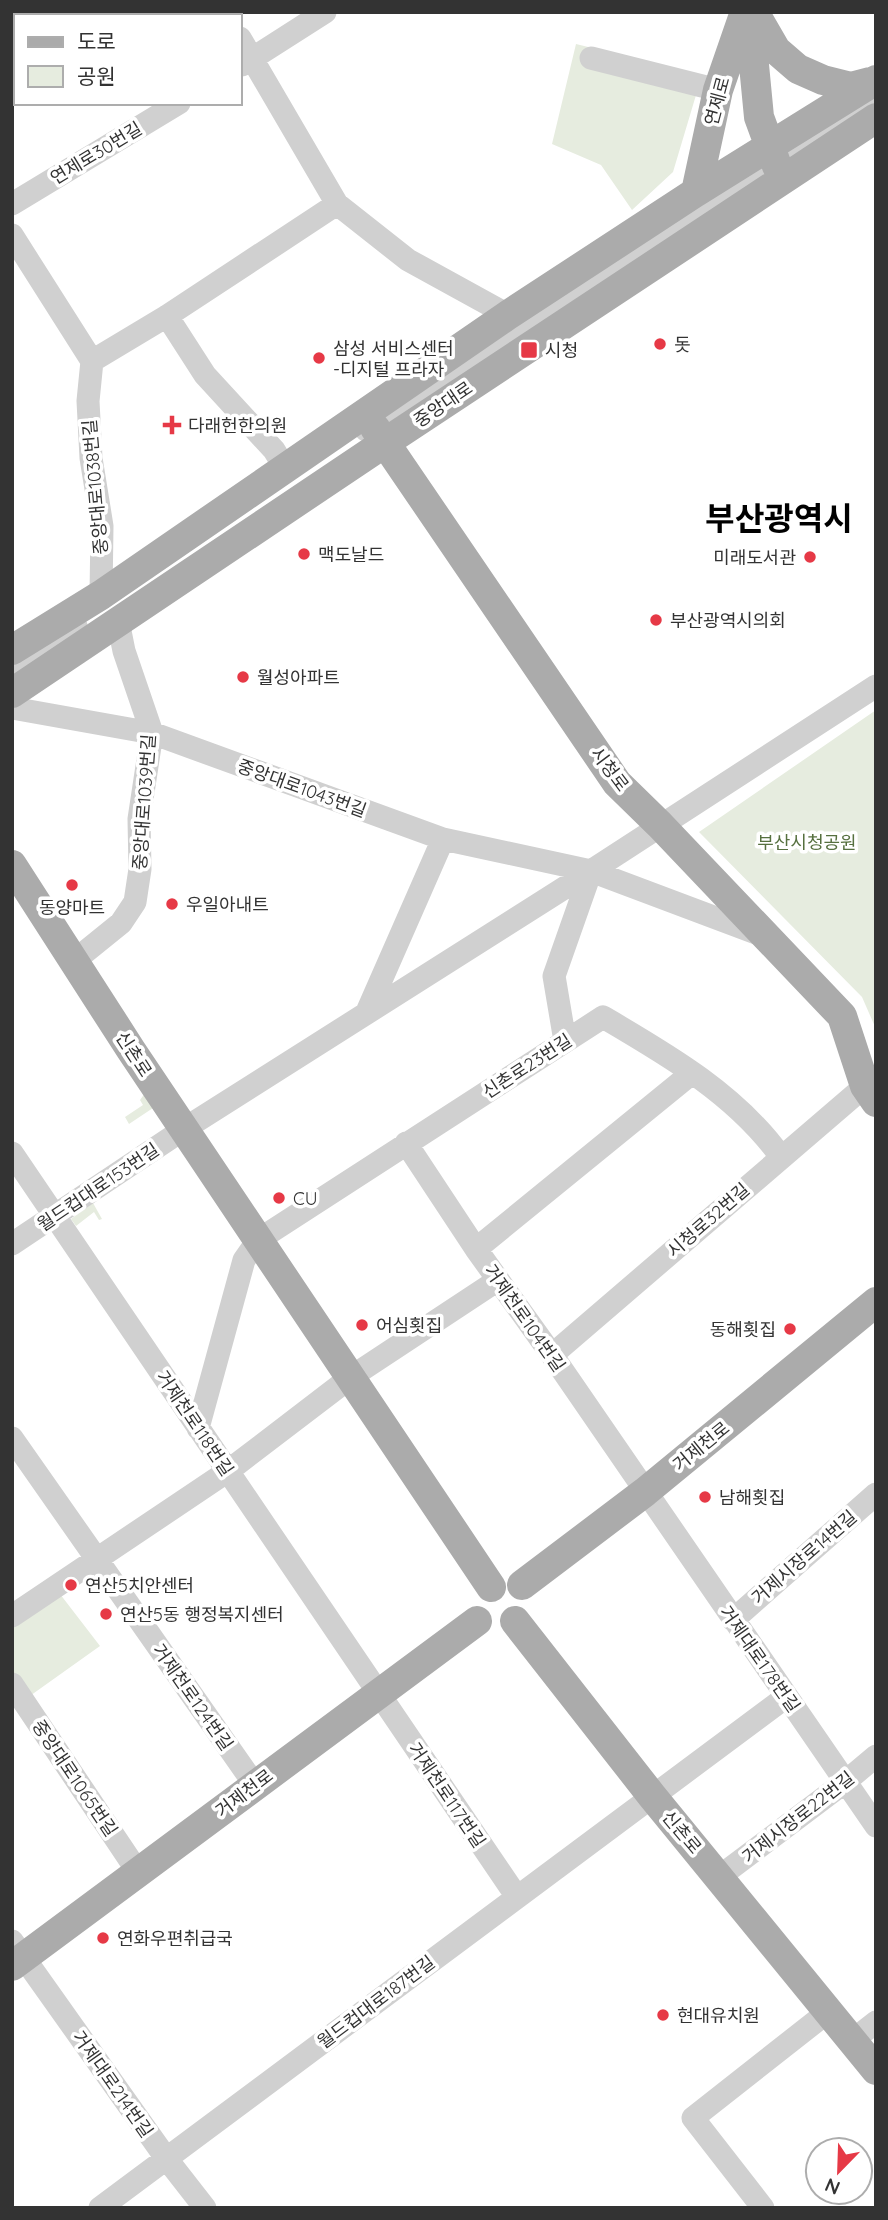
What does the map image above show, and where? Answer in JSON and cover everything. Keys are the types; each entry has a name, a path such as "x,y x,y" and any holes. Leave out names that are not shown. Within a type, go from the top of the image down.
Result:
{"main road":[{"path":"749,12 776,50 798,69 823,80 851,87 875,86"},
{"name":"연제로","path":"696,192 718,90 749,12"},
{"name":"연제로","path":"749,12 759,117 777,163"},
{"name":"중앙대로","path":"12,650 101,595 285,468 374,427 777,163 875,86"},
{"name":"중앙대로","path":"12,693 118,621 374,427 508,315 696,192 777,163 876,118"},
{"name":"시청로","path":"374,427 617,783 842,1016 872,1089"},
{"name":"신촌로","path":"13,870 491,1587"},
{"name":"거제천로","path":"522,1585 645,1492 876,1302"},
{"path":"512,1582 522,1585 526,1597 523,1611 515,1621 504,1627 488,1629 477,1621 476,1605 483,1592 498,1583 512,1582"},
{"name":"거제천로","path":"16,1955 138,1872 477,1621"},
{"name":"신촌로","path":"515,1621 652,1796 829,2011 864,2031 876,2070"}],"street":[{"path":"326,12 246,63 337,204 408,260 508,315"},
{"path":"591,58 718,90"},
{"name":"연제로30번길","path":"12,204 176,105"},
{"path":"12,234 92,361 167,316 337,204"},
{"path":"167,316 205,374 274,450 285,468"},
{"name":"중앙대로1038번길","path":"92,361 89,413 91,458 102,526 101,595"},
{"path":"12,670 374,427"},
{"name":"중앙대로1039번길","path":"74,961 121,923 135,902 140,869 139,819 152,733 124,651 118,621"},
{"path":"184,1129 591,872 876,686"},
{"name":"중앙대로1043번길","path":"12,708 152,733 443,839 591,872 765,937"},
{"path":"367,1012 443,839"},
{"path":"565,1041 554,976 591,872"},
{"name":"신촌로23번길","path":"258,1240 603,1017 692,1073 738,1108 781,1157"},
{"path":"476,1249 692,1073"},
{"name":"시청로32번길","path":"552,1355 781,1157 872,1089"},
{"name":"월드컵대로153번길","path":"12,1244 184,1129"},
{"name":"거제천로104번길","path":"407,1143 476,1249 645,1492"},
{"name":"거제천로118번길","path":"12,1153 378,1693"},
{"path":"198,1428 244,1260 258,1240"},
{"path":"12,1616 228,1471 351,1377 498,1280"},
{"name":"거제천로124번길","path":"12,1438 255,1785"},
{"name":"거제대로178번길","path":"645,1492 876,1826"},
{"name":"거제시장로14번길","path":"733,1620 876,1494"},
{"name":"중앙대로1065번길","path":"12,1684 138,1872"},
{"name":"거제천로117번길","path":"378,1693 517,1897"},
{"name":"월드컵대로187번길","path":"100,2208 786,1697"},
{"name":"거제시장로22번길","path":"719,1877 876,1756"},
{"name":"거제대로214번길","path":"16,1955 205,2208"},
{"path":"763,2208 693,2118 829,2011"}],"green space":[{"path":"576,44 702,75 673,172 632,210 601,165 552,144"},
{"name":"부산시청공원","path":"876,710 876,1029 862,997 699,832"},
{"path":"145,1093 153,1108 129,1124 125,1117 143,1105 140,1100"},
{"path":"93,1203 102,1219 99,1220 94,1212 76,1226 71,1219"},
{"path":"60,1594 100,1646 27,1698 12,1676 12,1625"}],"place":[{"name":"돗","path":"660,344"},
{"name":"시청","path":"529,350"},
{"name":"삼성 서비스센터 -디지털 프라자","path":"319,358"},
{"name":"다래헌한의원","path":"172,425"},
{"name":"맥도날드","path":"304,554"},
{"name":"미래도서관","path":"810,557"},
{"name":"부산광역시의회","path":"656,620"},
{"name":"월성아파트","path":"243,677"},
{"name":"동양마트","path":"72,885"},
{"name":"우일아내트","path":"172,904"},
{"name":"CU","path":"279,1198"},
{"name":"어심횟집","path":"362,1325"},
{"name":"동해횟집","path":"790,1329"},
{"name":"남해횟집","path":"705,1497"},
{"name":"연산5치안센터","path":"71,1585"},
{"name":"연산5동 행정복지센터","path":"106,1614"},
{"name":"연화우편취급국","path":"103,1938"},
{"name":"현대유치원","path":"663,2015"}],"district":[{"name":"부산광역시","path":"779,518"}]}
